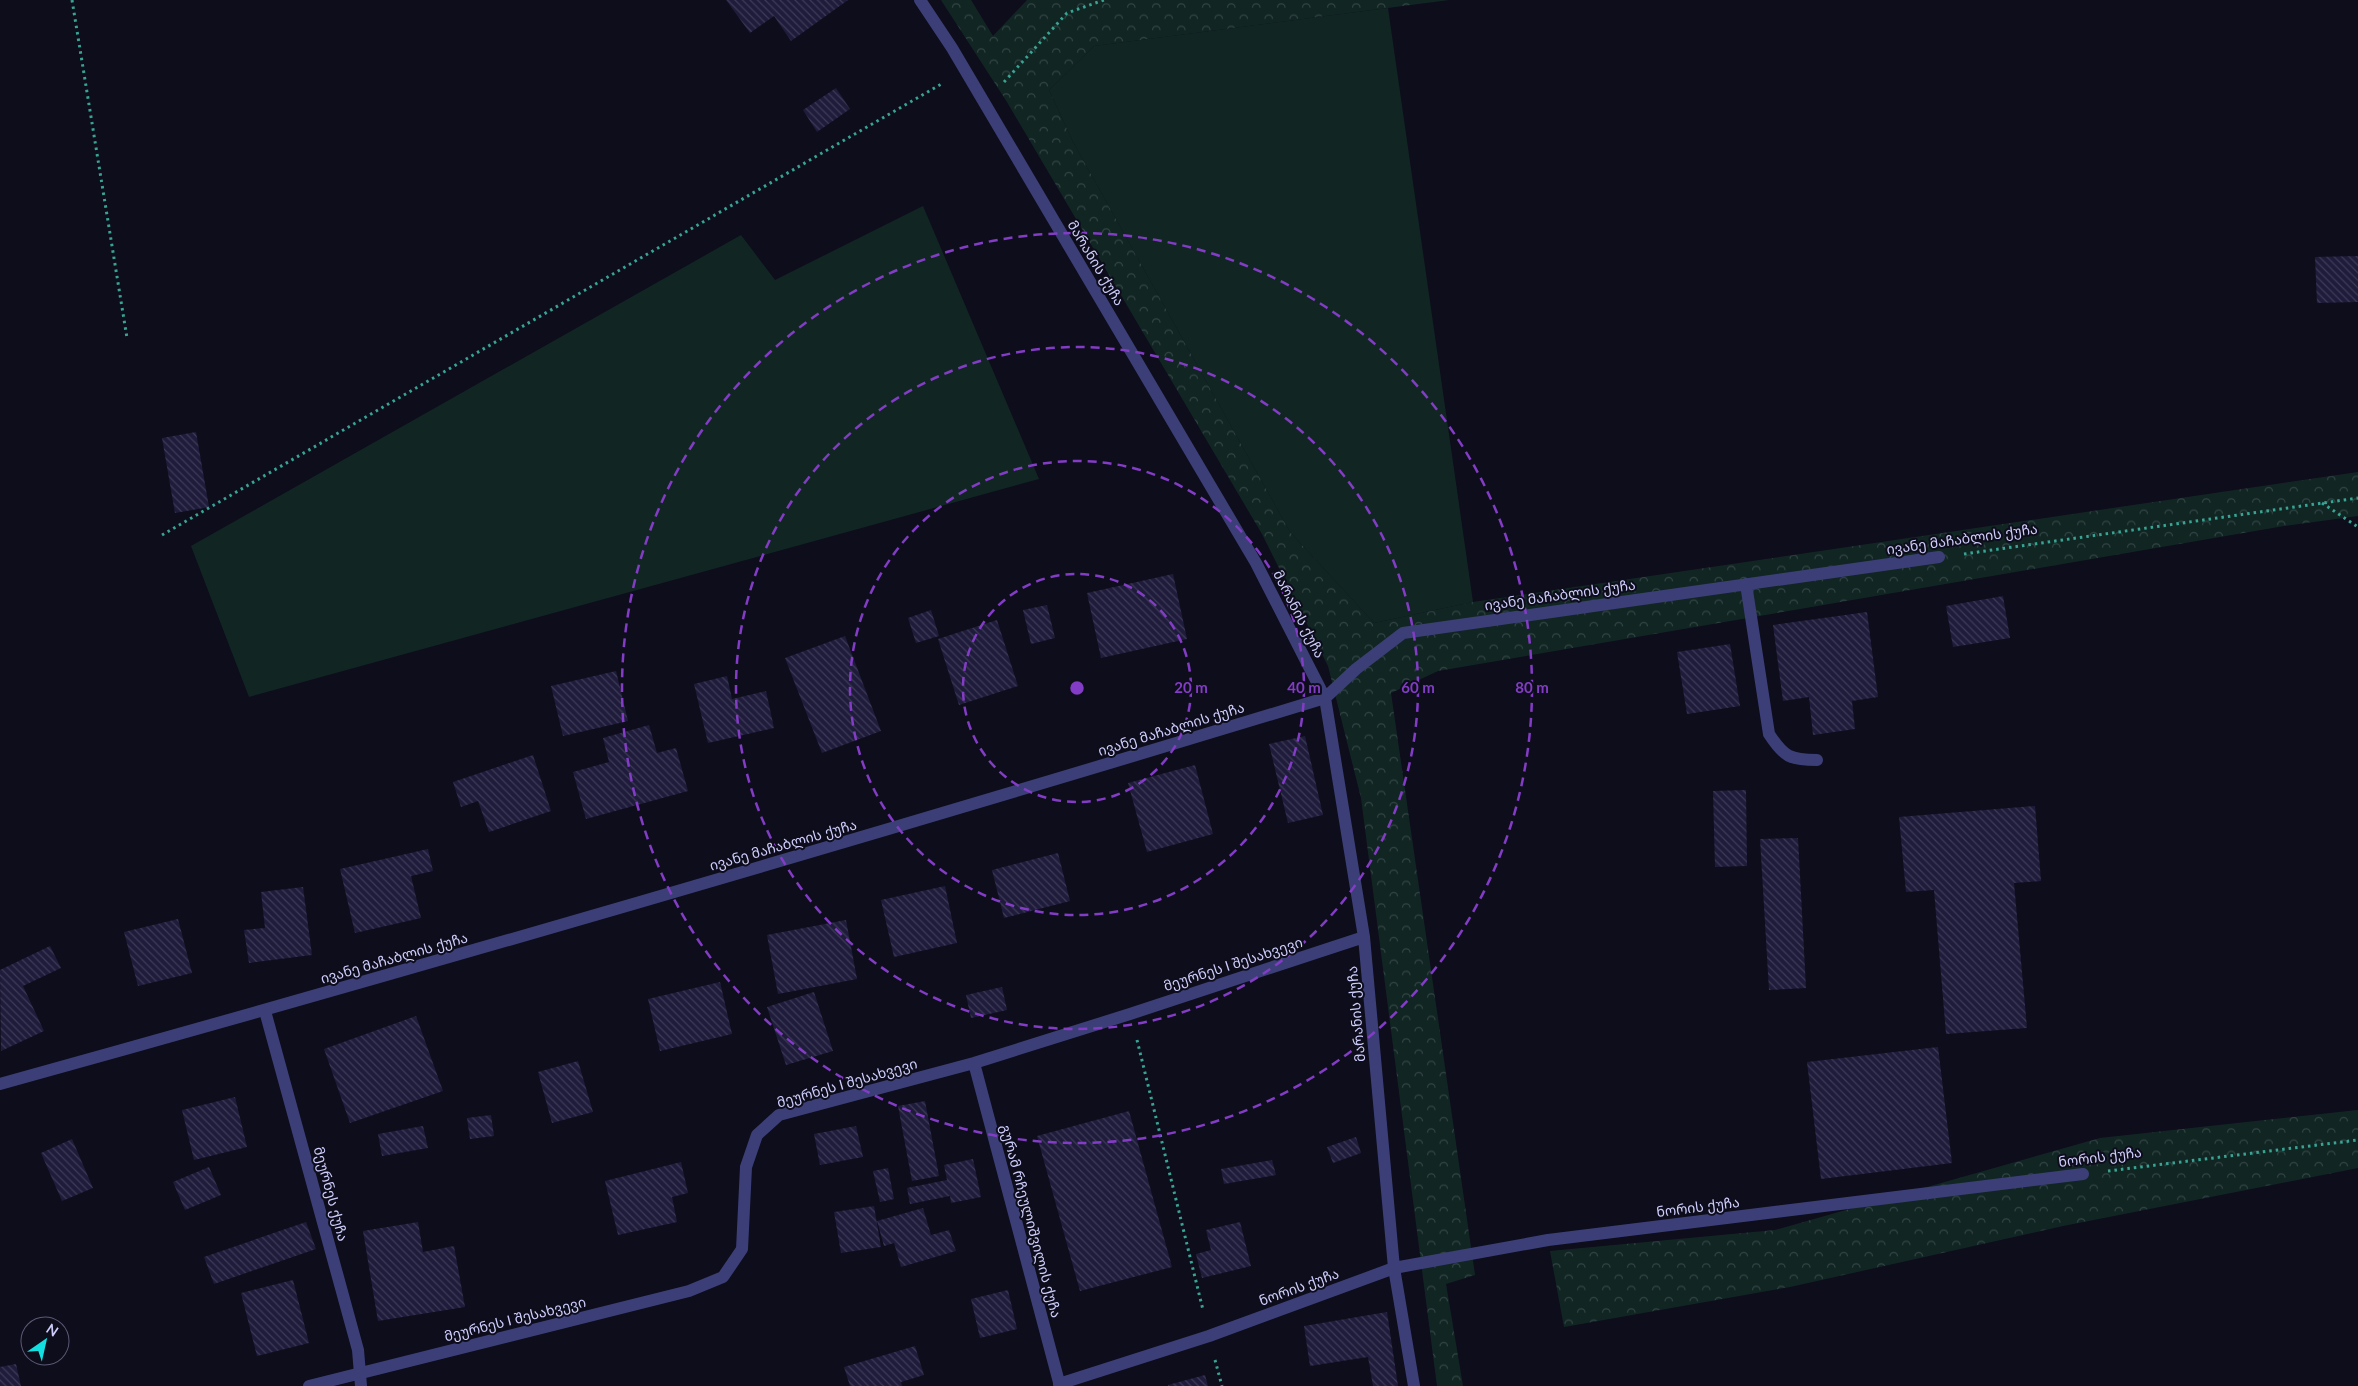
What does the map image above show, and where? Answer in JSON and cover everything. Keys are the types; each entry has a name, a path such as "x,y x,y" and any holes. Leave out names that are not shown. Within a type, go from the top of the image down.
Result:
{"street":[{"name":"მარანის ქუჩა","path":"920,0 985,103 1256,564 1325,698 1364,936 1394,1268 1414,1386"},
{"name":"ივანე მაჩაბლის ქუჩა","path":"0,1084 265,1011 959,809 1325,698 1356,668 1403,632 1939,557"},
{"path":"1746,584 1769,734 1780,752 1799,760 1817,760"},
{"name":"მეურნეს I შესახვევი","path":"309,1386 690,1292 722,1277 742,1249 746,1167 757,1135 779,1115 974,1063 1130,1014 1364,936"},
{"name":"მეურნეს ქუჩა","path":"265,1011 355,1340 361,1372 361,1386"},
{"name":"გურამ რჩეულიშვილის ქუჩა","path":"974,1063 1060,1385"},
{"name":"ნორის ქუჩა","path":"1060,1385 1209,1336 1394,1268 1548,1240 2083,1174"}],"path":[{"path":"72,0 127,338"},
{"path":"985,103 1067,13 1104,0"},
{"path":"162,535 965,70"},
{"name":"ივანე მაჩაბლის ქუჩა","path":"1939,557 2358,498"},
{"path":"2322,503 2358,527"},
{"path":"1130,1014 1222,1386"},
{"name":"ნორის ქუჩა","path":"2083,1174 2358,1140"}],"green space":[{"path":"941,0 971,0 993,36 1027,0 1449,0 1094,46 1049,90 1073,142 1290,532 1374,623 1473,602 2358,472 2358,516 2284,526 1438,671 1391,693 1475,1275 1446,1284 1463,1386 1437,1386 1361,798 1328,666 1262,534 1007,102"},
{"path":"1388,8 1473,602 1374,623 1290,532 1073,142 1049,90 1094,46"},
{"path":"923,206 1039,479 249,697 191,546 741,235 775,280"},
{"path":"2358,1110 2358,1168 2063,1226 1790,1287 1564,1327 1550,1251 1775,1230 2100,1138"}],"building":[{"path":"726,0 848,0 791,41 774,16 750,33"},
{"path":"836,88 850,109 817,132 803,110"},
{"path":"2358,256 2358,302 2317,303 2315,257"},
{"path":"196,432 209,507 175,513 162,438"},
{"path":"1173,574 1187,639 1101,658 1087,593"},
{"path":"2003,596 2010,638 1953,647 1946,606"},
{"path":"1047,605 1055,638 1031,644 1023,610"},
{"path":"931,610 939,636 916,643 908,618"},
{"path":"1867,612 1878,697 1852,701 1855,729 1813,735 1809,697 1783,701 1773,625"},
{"path":"997,620 1018,686 959,705 938,639"},
{"path":"845,636 881,731 822,753 785,658"},
{"path":"1730,644 1740,706 1687,714 1677,652"},
{"path":"616,671 628,721 563,736 551,686"},
{"path":"727,676 732,699 766,691 774,728 708,743 694,684"},
{"path":"649,725 657,753 676,748 688,791 586,819 573,772 609,762 603,738"},
{"path":"1305,736 1323,815 1288,823 1269,744"},
{"path":"533,755 551,811 489,832 478,801 461,807 453,782"},
{"path":"1195,765 1213,834 1147,852 1128,783"},
{"path":"1746,790 1747,866 1715,867 1713,791"},
{"path":"2035,806 2041,881 2014,883 2027,1028 1946,1034 1934,890 1906,892 1899,817"},
{"path":"1798,838 1806,988 1769,990 1760,839"},
{"path":"428,849 433,871 411,876 421,918 355,933 340,869"},
{"path":"1058,853 1070,901 1004,918 992,870"},
{"path":"945,886 957,943 894,957 881,900"},
{"path":"303,887 312,955 249,963 244,930 265,928 261,892"},
{"path":"178,919 192,973 138,986 124,932"},
{"path":"846,920 857,979 778,994 767,935"},
{"path":"50,946 61,968 23,986 44,1031 1,1051 0,970"},
{"path":"720,982 732,1034 660,1051 648,999"},
{"path":"1002,987 1007,1010 971,1018 966,995"},
{"path":"814,992 833,1051 786,1065 767,1007"},
{"path":"416,1016 443,1091 350,1123 324,1049"},
{"path":"1938,1047 1952,1163 1821,1179 1807,1062"},
{"path":"578,1061 593,1112 552,1123 538,1072"},
{"path":"235,1097 247,1147 194,1160 182,1110"},
{"path":"925,1101 939,1176 912,1181 898,1106"},
{"path":"1129,1111 1172,1267 1080,1291 1037,1136"},
{"path":"491,1115 494,1136 470,1139 467,1118"},
{"path":"423,1126 428,1148 382,1156 378,1134"},
{"path":"856,1126 863,1157 820,1165 814,1134"},
{"path":"1356,1137 1361,1153 1333,1163 1327,1147"},
{"path":"72,1139 93,1188 62,1201 41,1153"},
{"path":"973,1159 981,1197 951,1203 950,1196 910,1204 907,1188 947,1180 944,1165"},
{"path":"1272,1160 1276,1175 1224,1184 1221,1169"},
{"path":"681,1162 688,1193 672,1197 677,1222 618,1235 605,1181"},
{"path":"209,1167 221,1195 185,1210 173,1182"},
{"path":"888,1168 894,1199 880,1202 873,1171"},
{"path":"874,1206 881,1247 841,1253 834,1212"},
{"path":"923,1208 931,1235 949,1230 956,1251 901,1267 894,1243 884,1246 877,1221"},
{"path":"306,1222 316,1249 214,1284 204,1257"},
{"path":"418,1222 423,1252 454,1246 465,1307 378,1321 363,1231"},
{"path":"1240,1222 1251,1266 1202,1278 1196,1254 1211,1250 1206,1230"},
{"path":"293,1280 309,1343 257,1356 241,1293"},
{"path":"1008,1290 1017,1329 980,1338 971,1299"},
{"path":"1387,1312 1398,1386 1373,1386 1368,1357 1310,1366 1304,1326"},
{"path":"915,1346 924,1375 901,1382 902,1386 850,1386 844,1367"},
{"path":"16,1364 21,1386 0,1386 0,1367"},
{"path":"1205,1375 1208,1386 1168,1386 1168,1385"}]}
